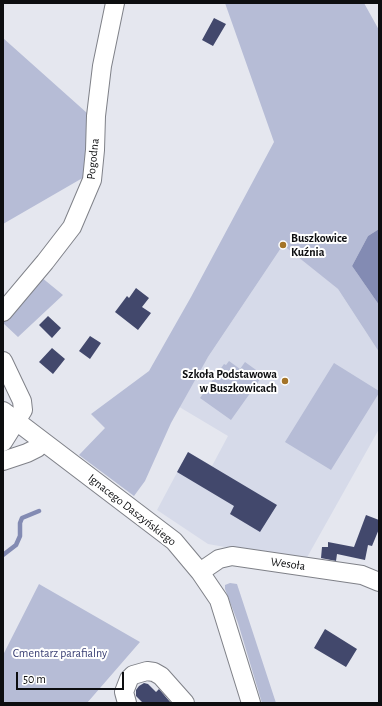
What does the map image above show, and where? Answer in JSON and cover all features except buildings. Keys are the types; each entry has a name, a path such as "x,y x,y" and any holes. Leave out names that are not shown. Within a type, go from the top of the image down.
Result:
{"street":[{"name":"Pogodna","path":"3,312 72,227 92,180 96,116 102,66 115,3"},
{"path":"3,361 22,401 23,410 10,416 3,442"},
{"name":"Ignacego Daszyńskiego","path":"10,416 42,442 174,541 200,572 219,600 251,703"},
{"path":"3,460 27,453 37,448 42,442"},
{"name":"Wesoła","path":"200,572 219,559 232,556 362,575 379,582"},
{"path":"127,703 124,692 129,679 133,675 147,670 161,676 185,703"}],"shaded area":[{"path":"379,229 379,305 352,266 368,236"},
{"name":"Szkoła Podstawowa w Buszkowicach","path":"283,245 338,289 379,352 379,429 305,561 208,544 157,510 188,452 212,466 228,436 176,405"}],"green space":[{"path":"225,3 364,3 379,30 379,229 368,236 352,266 379,305 379,352 338,289 283,245 208,357 171,423 145,481 134,496 79,455 105,428 91,414 149,371 191,297 274,142"},
{"path":"3,38 87,113 89,167 86,176 3,224"},
{"path":"41,277 63,295 18,337 3,323"},
{"path":"229,361 240,369 245,362 263,375 231,420 200,398 224,364 226,365"},
{"path":"334,363 379,391 379,393 331,470 285,442"},
{"path":"230,583 237,584 276,703 262,703 238,623 225,589 225,585"},
{"name":"Cmentarz parafialny","path":"39,584 140,642 87,703 3,703 3,655"}],"waterway":[{"path":"3,555 16,545 20,536 20,523 22,518 39,511"}],"place":[{"name":"Buszkowice Kuźnia","path":"283,245"},
{"name":"Szkoła Podstawowa w Buszkowicach","path":"285,381"}]}
